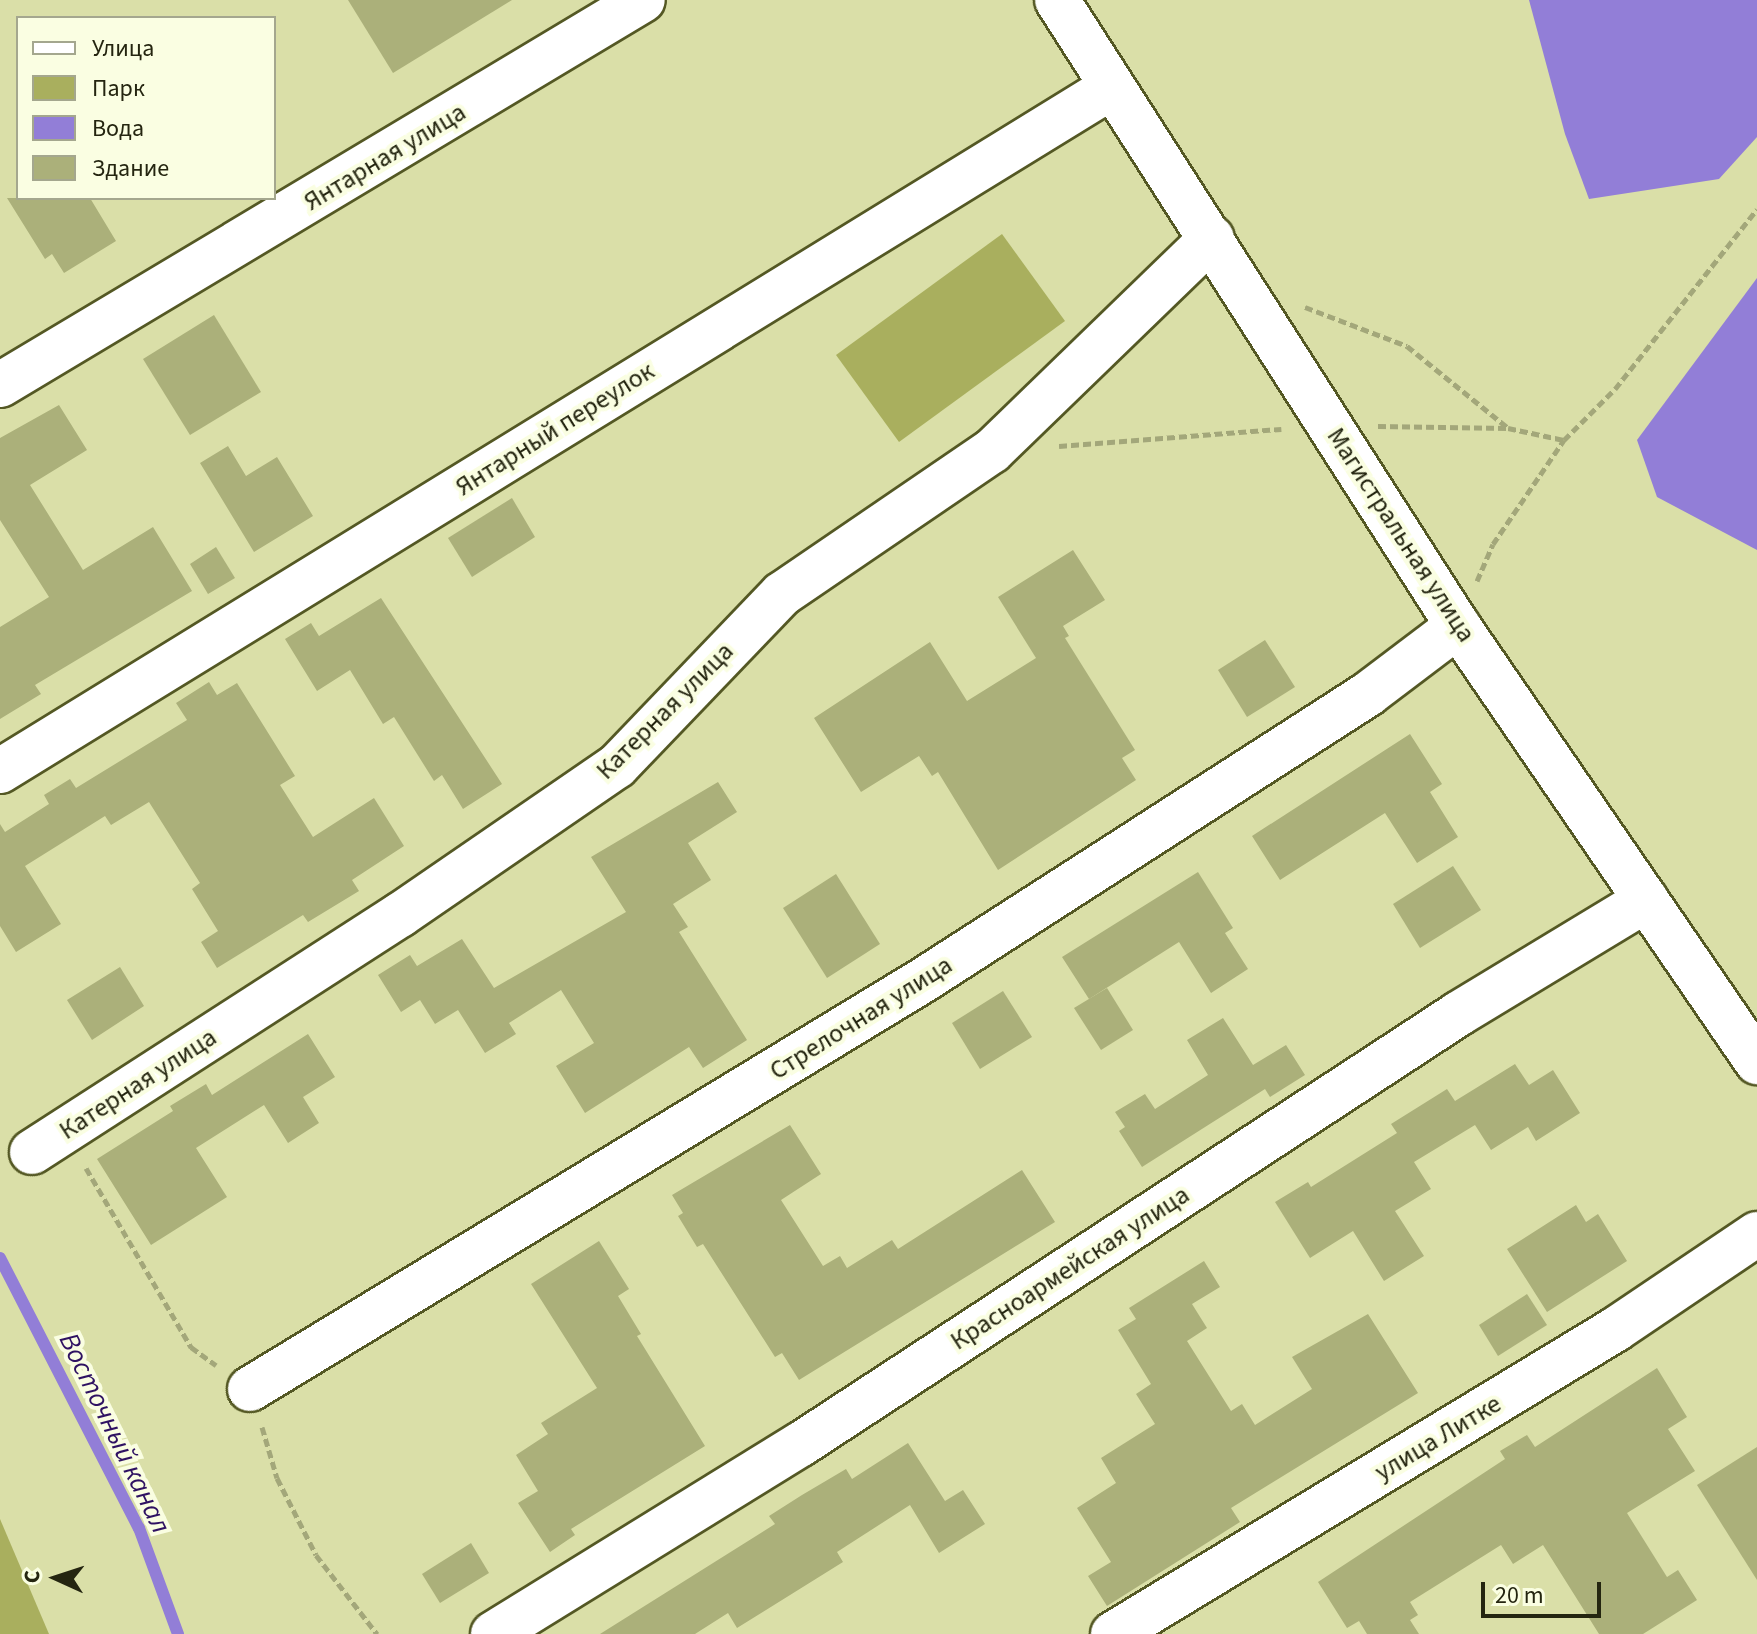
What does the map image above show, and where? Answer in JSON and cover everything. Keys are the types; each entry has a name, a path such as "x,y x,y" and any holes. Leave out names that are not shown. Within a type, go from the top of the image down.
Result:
{"street":[{"name":"Янтарная улица","path":"0,385 643,0"},
{"name":"Магистральная улица","path":"1057,0 1110,88 1212,238 1458,626 1757,1062"},
{"name":"Янтарный переулок","path":"0,771 1110,88"},
{"name":"Катерная улица","path":"32,1152 400,915 617,766 782,594 992,451 1212,238"},
{"name":"Стрелочная улица","path":"250,1389 925,979 1368,694 1458,626"},
{"name":"Красноармейская улица","path":"493,1634 801,1444 1458,1014 1646,900"},
{"name":"улица Литке","path":"1113,1634 1616,1329 1757,1234"}],"path":[{"path":"1458,626 1493,544 1564,440 1615,389 1757,209"},
{"path":"1250,300 1320,309 1407,346 1508,428"},
{"path":"992,451 1331,425 1508,428 1564,440"}],"green space":[{"path":"1002,234 1065,321 899,442 836,355"},
{"path":"0,1519 49,1634 0,1634"}],"water":[{"path":"1529,0 1757,0 1757,137 1719,179 1589,199 1565,134"},
{"path":"1757,278 1757,550 1657,497 1637,440"}],"building":[{"path":"348,0 512,0 393,73"},
{"path":"7,198 91,200 116,241 64,273 52,254 45,259"},
{"path":"214,315 261,392 190,435 143,359"},
{"path":"59,405 87,450 30,485 83,570 153,527 192,591 35,685 41,694 0,719 0,627 49,597 0,520 0,438"},
{"path":"228,446 246,476 277,457 313,516 254,552 200,463"},
{"path":"512,498 535,537 472,577 448,538"},
{"path":"216,547 235,578 208,594 190,564"},
{"path":"1073,550 1105,600 1063,626 1069,636 1065,638 1135,750 1122,758 1136,780 998,870 938,772 932,776 919,756 861,792 814,718 930,642 967,701 1036,658 998,597"},
{"path":"381,598 502,784 463,809 442,775 434,781 394,717 383,724 350,670 317,691 285,639 311,623 319,636"},
{"path":"1265,640 1295,687 1247,717 1218,670"},
{"path":"209,682 217,695 237,683 295,776 280,785 313,837 374,798 404,846 352,880 359,891 308,922 303,915 217,968 201,942 218,931 192,889 200,883 149,802 111,825 105,816 25,866 61,924 16,952 0,926 0,824 5,832 49,804 44,795 70,779 76,788 187,720 176,703"},
{"path":"1410,734 1442,784 1430,792 1458,837 1417,863 1385,813 1280,880 1252,836"},
{"path":"718,782 737,812 688,843 711,880 673,904 688,927 679,932 747,1040 703,1068 689,1047 585,1113 556,1066 594,1043 561,990 509,1023 516,1034 485,1053 458,1010 435,1024 420,1000 401,1012 378,975 410,955 417,966 462,939 494,988 626,912 591,857"},
{"path":"1453,866 1481,910 1420,948 1393,904"},
{"path":"1198,872 1233,928 1225,933 1248,969 1211,993 1179,942 1089,999 1062,957"},
{"path":"836,874 880,944 827,978 783,908"},
{"path":"120,967 144,1006 92,1040 67,1000"},
{"path":"1107,988 1133,1030 1101,1050 1074,1008"},
{"path":"1003,991 1032,1037 980,1069 952,1023"},
{"path":"1223,1018 1253,1065 1286,1045 1305,1075 1270,1097 1265,1089 1142,1167 1119,1131 1125,1127 1115,1112 1145,1094 1155,1109 1208,1075 1187,1040"},
{"path":"308,1034 335,1077 303,1097 319,1123 288,1143 264,1105 196,1148 227,1197 151,1245 97,1159 173,1111 170,1106 206,1084 212,1095"},
{"path":"1515,1064 1529,1085 1553,1070 1580,1113 1536,1141 1528,1127 1491,1150 1475,1125 1414,1162 1431,1189 1395,1211 1424,1256 1384,1281 1353,1231 1310,1258 1275,1202 1308,1182 1311,1187 1397,1133 1391,1124 1447,1089 1455,1101"},
{"path":"790,1125 821,1174 781,1200 823,1266 840,1256 847,1268 892,1240 898,1249 1022,1170 1055,1222 799,1380 782,1353 775,1357 703,1244 697,1247 678,1216 683,1213 672,1195"},
{"path":"1576,1205 1586,1222 1598,1214 1627,1261 1547,1312 1507,1249"},
{"path":"599,1241 629,1289 618,1296 641,1334 637,1336 705,1446 571,1529 575,1535 550,1552 518,1503 538,1491 516,1455 548,1434 541,1423 597,1388 531,1284"},
{"path":"1204,1261 1220,1287 1192,1304 1207,1328 1187,1341 1231,1411 1242,1404 1255,1425 1312,1389 1292,1357 1368,1314 1418,1393 1231,1508 1240,1522 1107,1606 1088,1576 1111,1562 1077,1508 1116,1483 1101,1458 1155,1424 1136,1394 1151,1384 1118,1330 1136,1319 1129,1308"},
{"path":"1527,1294 1547,1325 1498,1356 1479,1325"},
{"path":"1657,1368 1687,1417 1668,1429 1695,1471 1627,1513 1667,1577 1678,1570 1697,1600 1643,1634 1599,1634 1543,1545 1513,1564 1501,1545 1410,1602 1418,1615 1410,1620 1419,1634 1367,1634 1359,1621 1347,1628 1318,1582 1505,1459 1500,1451 1527,1435 1535,1447"},
{"path":"908,1443 945,1501 963,1490 985,1524 939,1553 910,1505 837,1552 843,1562 737,1628 728,1613 695,1634 600,1634 775,1524 769,1516 802,1495 846,1469 852,1479"},
{"path":"1757,1447 1757,1580 1697,1485"},
{"path":"471,1543 489,1573 440,1603 422,1574"}],"waterway":[{"name":"Восточный канал","path":"0,1258 139,1528 178,1634"}]}
